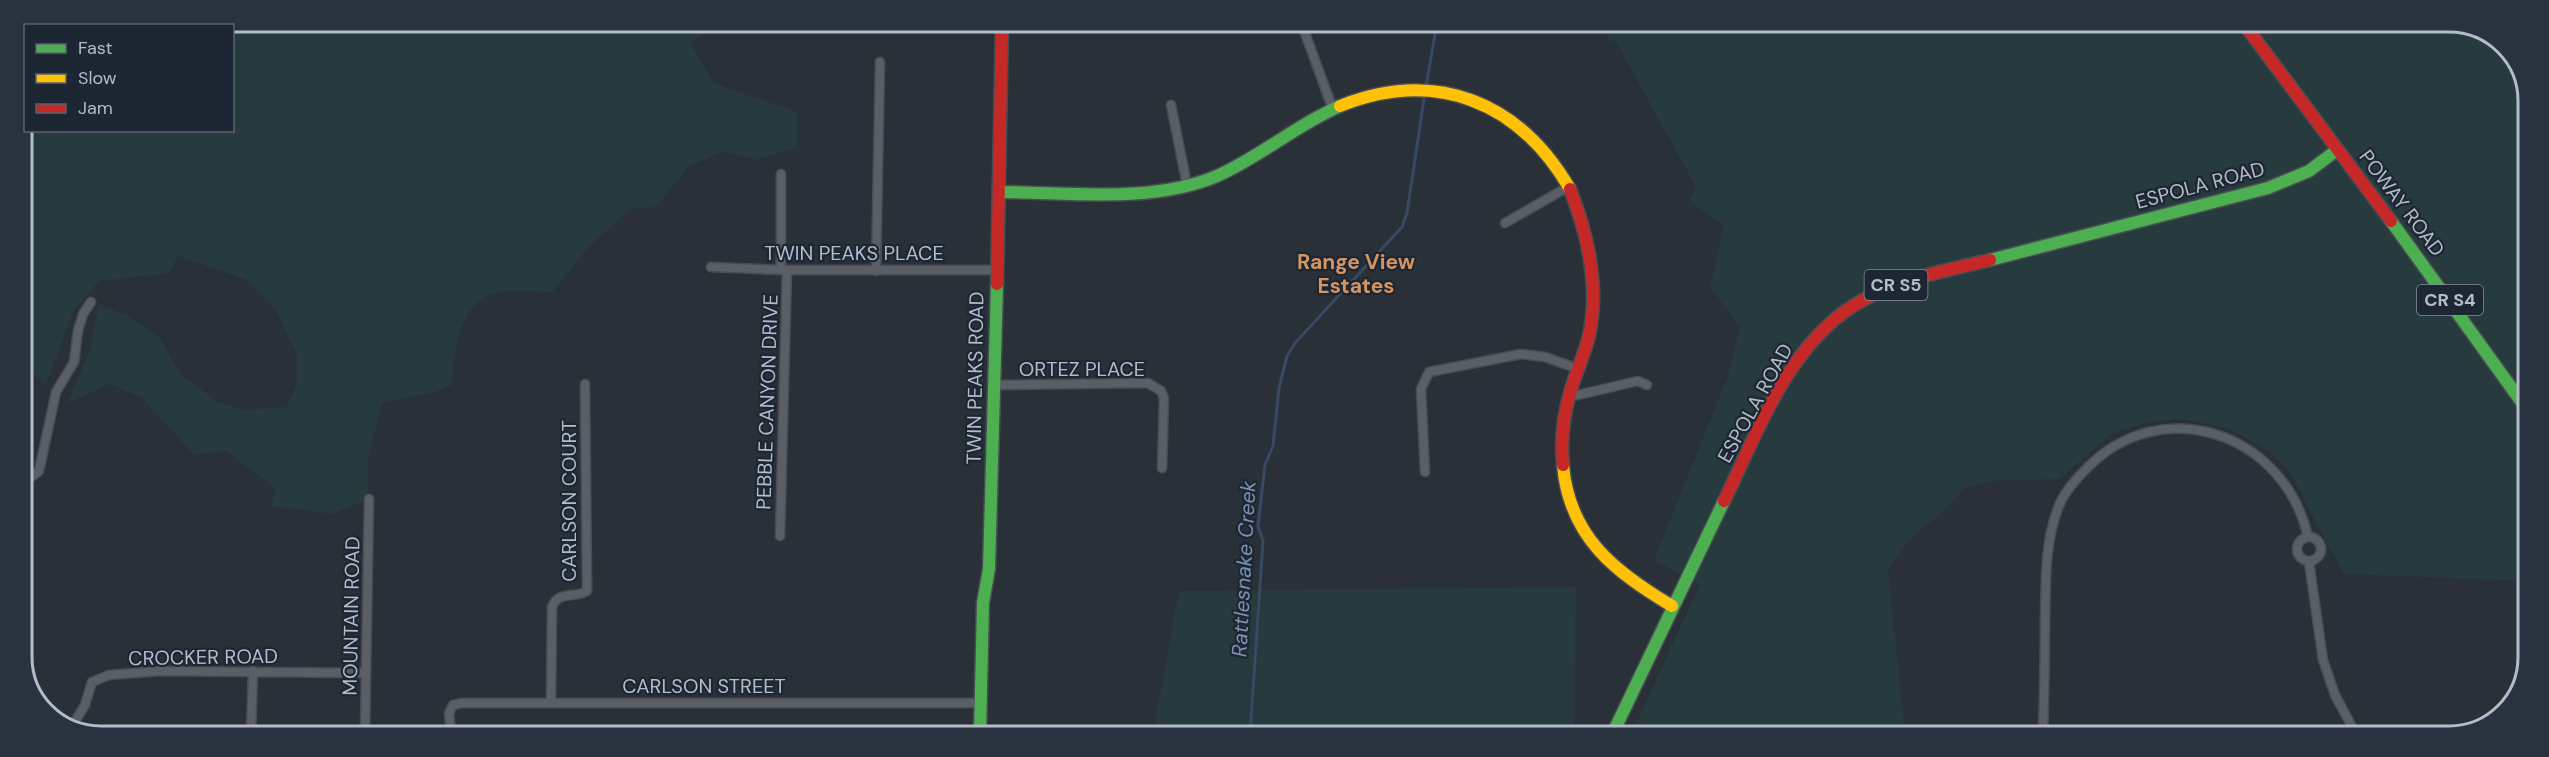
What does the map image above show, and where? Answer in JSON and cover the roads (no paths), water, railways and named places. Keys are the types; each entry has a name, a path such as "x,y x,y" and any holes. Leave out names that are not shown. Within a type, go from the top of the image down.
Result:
{"street":[{"name":"TWIN PEAKS ROAD","path":"980,726 983,603 988,569 995,385 1002,32"},
{"path":"1305,32 1332,107"},
{"name":"POWAY ROAD","path":"2250,32 2426,268 2518,396"},
{"path":"876,270 880,62"},
{"path":"999,192 1155,190 1187,185 1223,174 1332,107 1360,97 1395,90 1433,90 1474,100 1509,118 1529,134 1552,160 1568,187 1584,223 1593,262 1590,329 1576,368 1563,429 1563,475 1580,525 1599,552 1617,570 1672,606"},
{"path":"1171,105 1187,185"},
{"name":"ESPOLA ROAD","path":"1616,726 1672,606 1789,374 1821,331 1852,305 1884,289 1919,278 2268,188 2309,171 2337,150"},
{"name":"PEBBLE CANYON DRIVE","path":"780,536 784,270 781,174"},
{"path":"1505,223 1568,187"},
{"name":"TWIN PEAKS PLACE","path":"711,267 784,270 997,270"},
{"path":"32,476 39,471 56,392 74,362 78,331 84,314 92,302"},
{"path":"1425,472 1421,389 1429,372 1521,354 1545,357 1576,368"},
{"path":"1569,397 1638,381 1647,385"},
{"name":"ORTEZ PLACE","path":"995,385 1148,383 1155,386 1164,398 1162,468"},
{"name":"CARLSON COURT","path":"551,701 552,607 561,595 580,595 586,591 587,587 585,384"},
{"path":"2043,726 2047,554 2062,499 2097,458 2119,443 2148,432 2206,430 2257,454 2277,472 2294,495 2308,537"},
{"name":"MOUNTAIN ROAD","path":"365,726 369,499"},
{"path":"2308,537 2318,540 2322,549 2318,558 2309,562 2301,558 2297,550 2300,541 2308,537"},
{"path":"2309,562 2323,660 2335,695 2352,726"},
{"name":"CROCKER ROAD","path":"76,721 85,705 92,682 110,675 161,671 366,673"},
{"path":"251,726 253,671"},
{"name":"CARLSON STREET","path":"450,726 449,713 453,705 461,703 551,701 981,704"}],"waterway":[{"name":"Rattlesnake Creek","path":"1426,86 1435,32"},
{"name":"Rattlesnake Creek","path":"1251,726 1263,541 1258,526 1265,465 1273,446 1279,388 1287,356 1295,343 1402,227 1407,213 1425,92"}],"district":[{"name":"Range View Estates","path":"1356,274"}]}
